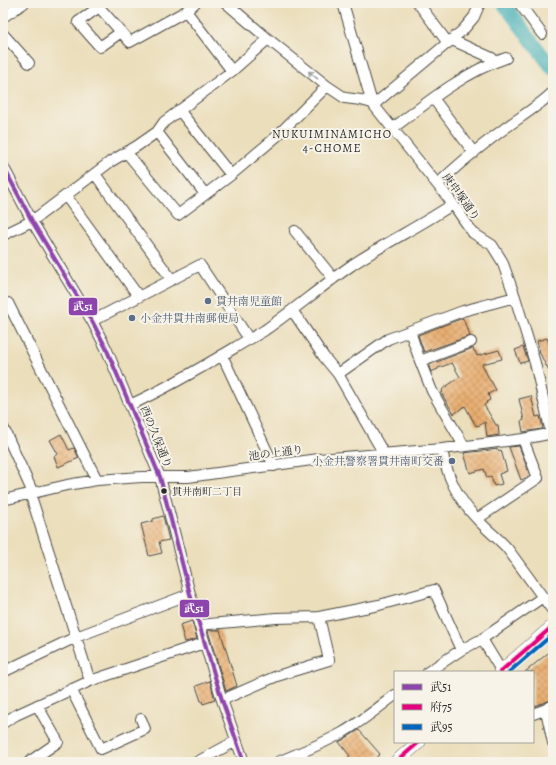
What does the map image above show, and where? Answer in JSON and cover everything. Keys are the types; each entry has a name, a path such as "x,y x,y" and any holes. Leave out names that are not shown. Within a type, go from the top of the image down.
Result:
{"main road":[{"path":"502,671 553,626"},
{"path":"396,762 418,743"}],"street":[{"path":"3,17 24,3"},
{"path":"121,32 130,42 186,11 195,3"},
{"path":"226,3 326,86 345,98 372,103 377,102 463,30 474,17 480,3"},
{"name":"庚申塚通り","path":"343,3 372,103 438,184 473,233 492,245 502,261 515,297 535,363 552,433"},
{"path":"418,3 450,42 492,58 494,62"},
{"path":"519,3 542,34"},
{"path":"186,11 232,71"},
{"path":"3,36 29,63"},
{"path":"3,235 32,221 110,162 127,153 157,132 164,122 232,71 268,39"},
{"path":"392,129 433,98 469,75 494,62 506,58"},
{"path":"127,153 178,215 231,175 276,137 326,86"},
{"path":"438,184 502,130 553,92"},
{"path":"433,98 474,153"},
{"path":"179,110 231,175"},
{"path":"157,132 205,194"},
{"name":"西の久保通り","path":"3,166 32,221 92,321 106,348 160,477 204,643 244,762"},
{"path":"96,174 172,280"},
{"path":"66,196 139,297"},
{"path":"130,405 157,393 262,331 333,279 380,248 453,204"},
{"path":"295,231 333,279"},
{"path":"92,321 200,265 249,338"},
{"path":"338,374 388,339 463,311 515,297"},
{"path":"3,306 8,303 97,480"},
{"path":"292,310 324,357 338,374 384,454"},
{"path":"410,331 432,391 464,446"},
{"path":"420,361 471,342"},
{"path":"222,355 274,466"},
{"path":"3,427 31,493 90,681"},
{"name":"池の上通り","path":"3,500 67,485 97,480 142,477 188,477 319,459 442,449 523,439 552,433"},
{"path":"477,519 538,478 523,439"},
{"path":"442,449 444,463 455,488 477,519 507,548 553,611"},
{"path":"199,625 276,618 320,617 379,605 434,590 462,650"},
{"path":"3,672 76,637 190,594"},
{"path":"430,671 482,639 543,597"},
{"path":"222,700 277,676 329,660 320,617"},
{"path":"482,639 500,671"},
{"path":"3,723 16,715 90,681 204,643"},
{"path":"71,689 101,749 145,729 141,719"},
{"path":"278,762 310,749 341,733 394,697"},
{"path":"29,762 58,742 37,705"},
{"path":"534,714 549,707"},
{"path":"549,707 547,715 553,743"},
{"path":"197,762 236,741"}],"building":[{"path":"463,318 470,336 424,352 418,335"},
{"path":"547,338 551,350 549,350 553,360 553,380 540,353 537,341"},
{"path":"523,347 528,361 520,363 515,350"},
{"path":"473,348 477,356 499,350 502,359 482,364 496,390 488,394 490,400 484,405 496,425 498,425 499,435 487,437 485,422 476,426 465,406 454,414 441,393 443,392 442,390 444,388 460,377 452,363 431,372 429,366"},
{"path":"531,396 536,417 540,416 543,428 523,432 521,421 524,420 519,399"},
{"path":"61,434 69,450 74,448 79,458 58,467 54,456 58,454 50,440"},
{"path":"519,446 530,476 521,480 509,447"},
{"path":"498,449 499,451 501,450 507,471 499,474 502,484 494,486 491,476 487,478 484,469 470,473 464,453"},
{"path":"163,516 169,540 159,542 162,553 149,556 141,524 153,521 153,519"},
{"path":"192,621 197,639 185,642 180,625"},
{"path":"220,630 237,686 226,691 208,631"},
{"path":"553,649 553,699 535,706 534,705 534,671 526,671"},
{"path":"210,681 215,700 203,704 196,686"},
{"path":"359,730 380,754 371,762 343,762 350,756 339,742"}],"waterway":[{"path":"503,3 553,69"}],"transit line":[{"name":"武51","path":"3,166 32,221 92,321 106,348 160,477 190,594 222,700 244,762"},
{"name":"府75","path":"501,671 553,626"},
{"name":"武95","path":"510,671 553,634"},
{"name":"府75","path":"396,762 418,743"}],"place":[{"name":"貫井南児童館","path":"208,301"},
{"name":"小金井貫井南郵便局","path":"132,318"},
{"name":"小金井警察署貫井南町交番","path":"452,461"},
{"name":"貫井南町二丁目","path":"164,491"}],"district":[{"name":"NUKUIMINAMICHO 4-CHOME","path":"332,141"}]}
